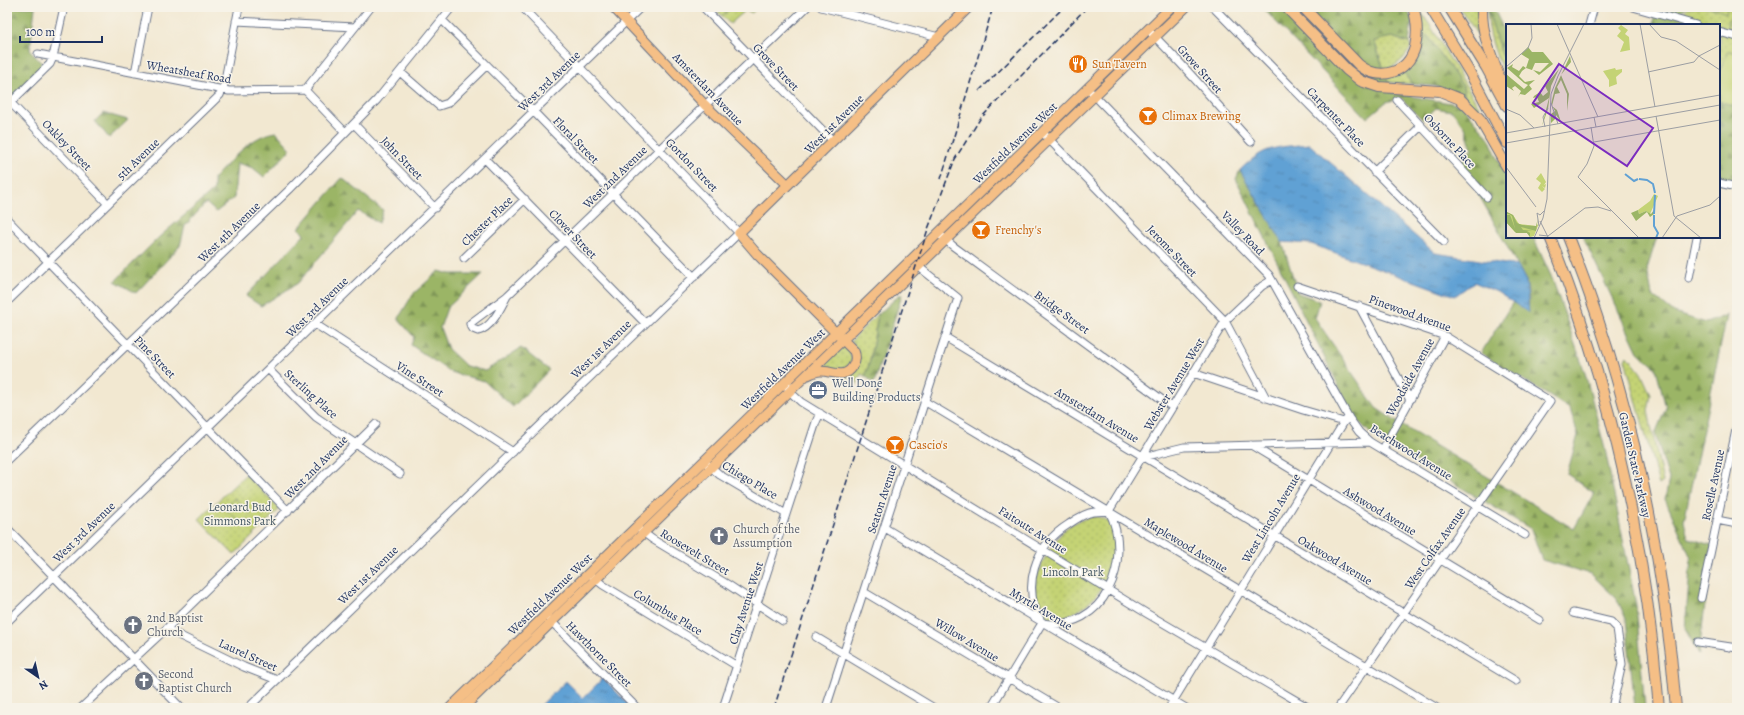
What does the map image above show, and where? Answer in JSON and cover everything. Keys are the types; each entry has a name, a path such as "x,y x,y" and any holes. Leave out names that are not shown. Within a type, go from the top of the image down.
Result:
{"highway":[{"path":"1286,7 1347,70 1361,81 1379,86 1440,91 1460,99 1474,111 1479,118 1506,165"},
{"path":"1303,7 1359,65 1369,72 1380,75 1391,73 1401,68 1413,53 1417,32 1413,7"},
{"path":"1430,7 1470,73 1506,141"},
{"path":"1449,7 1486,67 1506,104"},
{"path":"1482,7 1483,24 1487,45 1506,94"},
{"name":"Garden State Parkway","path":"1549,238 1556,252 1595,362 1627,484 1647,595 1659,708"},
{"name":"Garden State Parkway","path":"1568,238 1608,347 1642,476 1663,586 1676,708"}],"main road":[{"name":"Amsterdam Avenue","path":"613,7 705,105 788,185"},
{"name":"West 1st Avenue","path":"739,233 969,7"},
{"name":"Westfield Avenue West","path":"450,708 506,660 708,465 789,392 839,337 1046,136 1088,88 1171,7"},
{"name":"Westfield Avenue West","path":"1046,136 1095,96 1186,7"},
{"name":"Gordon Street","path":"739,233 855,354 856,359 851,369 842,374 822,371 805,376"},
{"name":"Westfield Avenue West","path":"708,465 788,380 919,267 943,237"},
{"name":"Westfield Avenue West","path":"463,708 506,660"}],"street":[{"path":"9,104 50,64 53,57 64,7"},
{"path":"135,73 148,7"},
{"name":"5th Avenue","path":"7,302 216,99 222,90 238,7"},
{"path":"345,132 305,90 371,7"},
{"name":"West 4th Avenue","path":"7,460 127,343 290,189 354,124 377,100 452,7"},
{"name":"Gordon Street","path":"522,7 739,233"},
{"name":"West 3rd Avenue","path":"7,622 641,7"},
{"name":"Grove Street","path":"704,7 833,141"},
{"name":"West 2nd Avenue","path":"507,296 498,312 485,328 478,331 473,329 470,324 472,322 507,296 807,7"},
{"path":"821,7 939,37"},
{"name":"Carpenter Place","path":"1213,7 1444,242"},
{"path":"1589,24 1594,7"},
{"path":"1633,7 1692,24"},
{"name":"Floral Street","path":"442,20 694,276"},
{"path":"236,21 356,27"},
{"name":"Grove Street","path":"1148,30 1184,66 1199,86 1251,142"},
{"path":"1720,32 1737,37"},
{"name":"Wheatsheaf Road","path":"38,54 222,90 305,90"},
{"path":"400,72 440,106 444,106 487,65"},
{"name":"Valley Road","path":"1088,88 1272,280 1346,420"},
{"name":"Osborne Place","path":"1397,100 1487,197"},
{"name":"Oakley Street","path":"9,104 108,204"},
{"name":"John Street","path":"354,124 435,208"},
{"path":"1374,172 1421,126"},
{"name":"Jerome Street","path":"1046,136 1225,321 1266,398"},
{"name":"Clover Street","path":"485,159 645,323"},
{"path":"1720,183 1737,187"},
{"name":"Chester Place","path":"464,258 524,199"},
{"name":"Pine Street","path":"7,219 288,510"},
{"name":"West 1st Avenue","path":"248,708 739,233"},
{"name":"Bridge Street","path":"943,237 1172,407"},
{"path":"1688,278 1697,238"},
{"name":"Seaton Avenue","path":"826,708 958,298 919,267"},
{"name":"Webster Avenue West","path":"1109,512 1225,321 1262,286 1272,280"},
{"name":"Pinewood Avenue","path":"1296,286 1445,336 1550,401"},
{"path":"1359,306 1410,400"},
{"name":"Vine Street","path":"315,324 513,452"},
{"name":"Woodside Avenue","path":"1383,449 1445,336"},
{"name":"Amsterdam Avenue","path":"945,337 1143,457 1184,447 1370,442"},
{"name":"Sterling Place","path":"268,370 316,417 400,474"},
{"path":"1193,373 1266,398 1346,420"},
{"path":"788,380 789,392"},
{"name":"Faitoute Avenue","path":"789,392 820,413 1108,590 1309,708"},
{"name":"Maplewood Avenue","path":"924,401 1437,708"},
{"name":"West Colfax Avenue","path":"1338,708 1550,401"},
{"name":"Clay Avenue West","path":"723,708 820,413"},
{"name":"Beachwood Avenue","path":"1346,420 1370,442 1525,535"},
{"name":"West Lincoln Avenue","path":"1169,708 1307,480 1346,420"},
{"name":"West 2nd Avenue","path":"81,708 166,629 376,424"},
{"name":"Roselle Avenue","path":"1701,598 1716,520 1737,425"},
{"name":"Ashwood Avenue","path":"1250,445 1540,620"},
{"name":"Oakwood Avenue","path":"1143,457 1403,614 1516,680"},
{"name":"Chiego Place","path":"708,465 786,514"},
{"path":"1094,512 1109,512 1117,530 1119,547 1117,565 1108,590 1096,606 1081,618 1062,623 1042,623 1035,608 1032,585 1034,569 1042,549 1056,534 1074,520 1094,512"},
{"path":"1716,520 1737,524"},
{"path":"7,528 181,708"},
{"name":"Myrtle Avenue","path":"885,528 1186,708"},
{"name":"Roosevelt Street","path":"640,530 783,621"},
{"name":"Columbus Place","path":"592,576 737,666"},
{"name":"Willow Avenue","path":"864,592 1059,708"},
{"path":"1574,613 1611,622 1617,628 1622,664 1612,708"},
{"name":"Hawthorne Street","path":"549,619 637,708"},
{"path":"991,708 1042,623"},
{"name":"Laurel Street","path":"166,629 244,667 278,680"},
{"path":"816,637 934,708"},
{"path":"1698,642 1737,648"}],"green space":[{"path":"10,7 35,7 30,50 44,66 13,99 7,93 7,22"},
{"path":"713,7 758,7 752,13 746,10 730,24"},
{"path":"714,7 732,7 722,16"},
{"path":"1262,7 1286,7 1350,67 1352,63 1308,7 1407,7 1412,21 1409,43 1392,37 1374,41 1392,93 1462,105 1489,138 1506,177 1506,238 1533,238 1552,278 1585,373 1605,449 1636,605 1645,708 1635,708 1626,619 1617,599 1591,574 1542,560 1531,529 1371,434 1354,417 1236,179 1240,170 1282,242 1298,293 1320,301 1315,318 1376,408 1403,426 1574,529 1594,493 1567,474 1578,435 1570,409 1481,353 1513,302 1528,312 1529,298 1526,281 1461,162 1472,149 1465,127 1452,111 1436,108 1423,120 1401,98 1386,102 1367,118"},
{"path":"1291,7 1298,7 1364,73 1409,65 1408,79 1412,84 1380,82 1354,71"},
{"path":"1417,7 1430,25 1479,107 1476,108 1465,97 1463,86 1427,35 1417,52"},
{"path":"1459,7 1480,7 1483,40 1481,40"},
{"path":"1487,7 1493,7 1506,34 1506,64 1497,41"},
{"path":"1658,7 1686,7 1681,11 1677,24 1653,24"},
{"path":"1688,7 1737,7 1737,103 1720,101 1720,24 1675,24"},
{"path":"1710,7 1727,7 1726,13"},
{"path":"1737,7 1737,30 1728,28 1729,19"},
{"path":"1487,8 1497,41 1506,64 1506,76 1493,44"},
{"path":"1427,35 1463,86 1464,95 1434,86 1412,84 1405,74"},
{"path":"1392,37 1409,43 1411,48 1400,62 1384,69 1374,40"},
{"path":"1728,51 1737,53 1737,103 1732,105 1720,101 1720,70"},
{"path":"1720,101 1732,105 1737,103 1737,187 1720,183"},
{"path":"103,113 128,120 109,138 95,121"},
{"path":"276,132 291,149 264,177 253,168 237,163 234,198 216,212 206,203 185,226 180,246 136,293 115,281 158,238 214,190 214,178 234,157 258,138"},
{"path":"342,178 383,210 379,223 358,211 298,283 261,306 246,296 304,235 299,228"},
{"path":"1583,238 1657,238 1647,269 1652,295 1674,313 1706,323 1727,315 1684,521 1688,538 1712,545 1699,654 1685,629 1691,558 1665,499 1669,479 1655,434 1666,408 1656,368 1638,352"},
{"path":"439,271 450,274 483,274 447,308 440,328 448,349 466,366 485,371 521,348 549,370 513,407 484,381 450,372 411,345 414,337 398,319 413,294"},
{"path":"899,295 902,295 874,383 865,376 870,361 878,315"},
{"path":"878,313 870,361 865,376 861,374 857,384 849,377 845,381 837,378 846,377 858,367 858,351 851,341"},
{"path":"844,346 850,352 852,360 846,367 836,369 823,367"},
{"path":"1627,355 1641,373 1651,395 1648,411 1663,482 1659,485 1625,359"},
{"name":"Leonard Bud Simmons Park","path":"246,474 280,509 234,555 199,519"},
{"path":"235,498 251,514 242,524 225,507"},
{"name":"Lincoln Park","path":"1096,516 1109,521 1116,535 1113,563 1109,575 1096,596 1087,605 1065,617 1052,619 1043,612 1037,603 1035,593 1038,572 1048,553 1065,529 1072,524"}],"water":[{"path":"1309,144 1435,253 1518,266 1526,281 1529,313 1497,292 1474,282 1455,296 1311,244 1282,242 1240,170 1257,156 1271,149"},
{"path":"603,678 632,708 532,708 536,705 539,707 566,681 583,698"}],"railway":[{"path":"941,179 993,7"},
{"path":"979,91 1064,7"},
{"path":"774,708 928,229 955,159 980,119 1087,7"}],"place":[{"name":"Sun Tavern","path":"1078,64"},
{"name":"Climax Brewing","path":"1148,116"},
{"name":"Frenchy's","path":"981,230"},
{"name":"Well Done Building Products","path":"818,390"},
{"name":"Cascio's","path":"895,445"},
{"name":"Church of the Assumption","path":"719,536"},
{"name":"2nd Baptist Church","path":"133,625"},
{"name":"Second Baptist Church","path":"144,681"}]}
